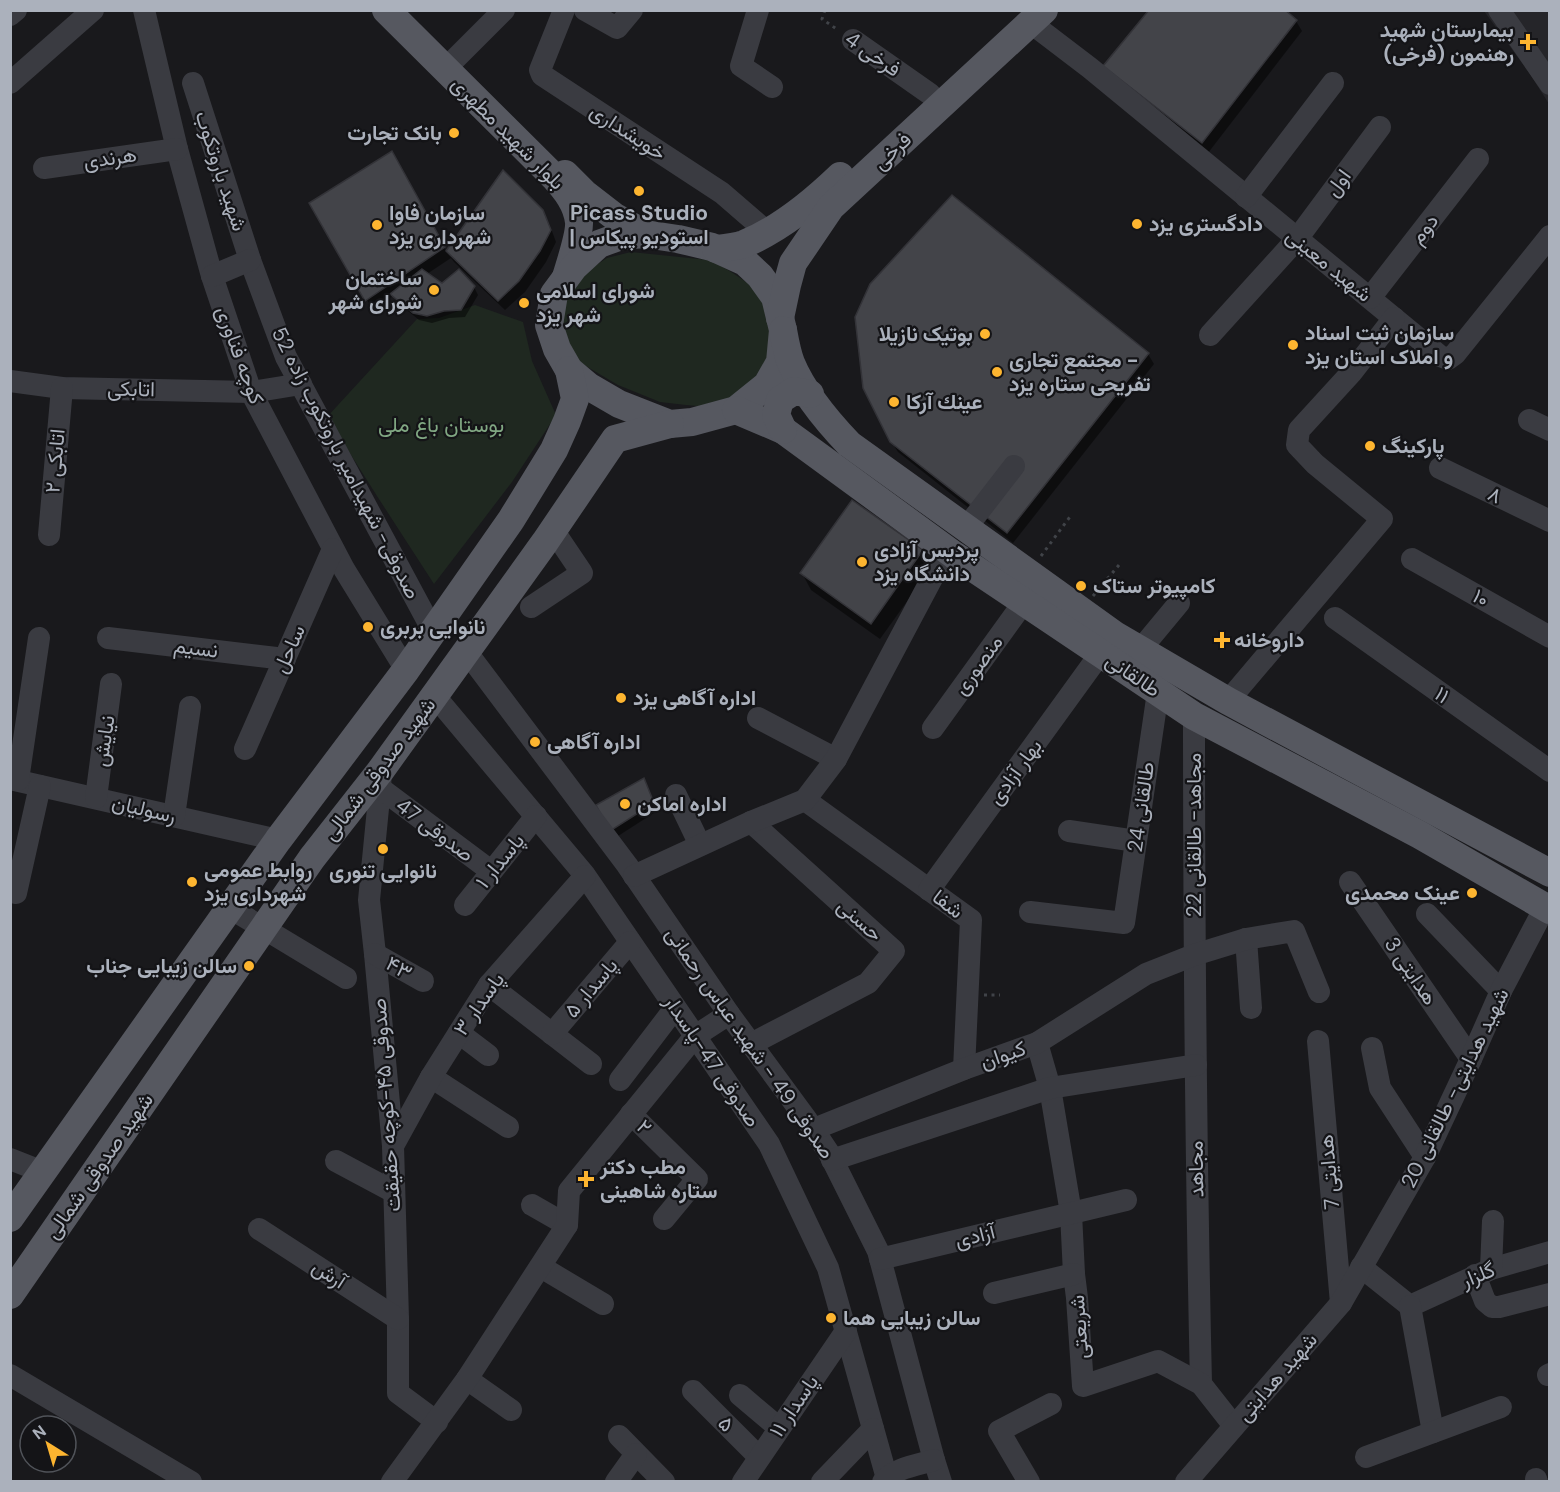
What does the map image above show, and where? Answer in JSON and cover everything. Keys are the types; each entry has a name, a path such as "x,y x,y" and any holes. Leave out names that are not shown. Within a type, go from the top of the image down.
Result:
{"main road":[{"name":"بلوار شهید مطهری","path":"386,10 556,179 572,198 579,223 566,278"},
{"name":"بلوار شهید مطهری","path":"399,10 584,194 615,218 645,234"},
{"name":"فرخی","path":"716,249 742,245 767,232 819,196 930,94 1032,15"},
{"name":"فرخی","path":"781,324 793,263 831,207 1032,15"},
{"path":"567,421 581,410 599,410 612,422 615,439 736,410 767,385 780,362 781,324 775,297 760,276 745,262 712,247 645,234 621,236 599,244 574,267 554,294 549,325 557,349 569,370 588,386 619,404 670,424"},
{"name":"طالقانی","path":"781,324 791,362 802,384 831,426 849,444 1115,635 1228,701 1549,871"},
{"name":"شهید صدوقی شمالی","path":"10,1218 278,840 406,670 511,520 554,450 567,421 575,399 569,370"},
{"path":"783,430 776,415 780,400 794,391 810,394"},
{"name":"طالقانی","path":"736,410 783,430 947,550 1194,716 1420,835 1547,908"},
{"name":"شهید صدوقی شمالی","path":"10,1295 312,858 380,779 434,695 554,530 615,439"}],"street":[{"path":"10,15 16,10"},
{"path":"10,83 93,10"},
{"name":"کوچه فناوری","path":"144,10 177,149 212,276 251,392 333,549 406,670"},
{"path":"451,63 504,10"},
{"name":"خویشداری","path":"564,10 540,70 542,75 722,193 767,232"},
{"path":"585,10 617,28 632,10"},
{"path":"758,10 741,66 772,87"},
{"path":"1499,10 1550,84"},
{"name":"شهید معینی","path":"1032,15 1090,68 1440,356 1448,359 1455,354 1550,236"},
{"name":"فرخی 4","path":"853,40 930,94"},
{"name":"شهید باروتکوب","path":"193,83 250,260"},
{"path":"1246,197 1333,83"},
{"name":"اول","path":"1210,335 1297,239 1380,127"},
{"name":"هرندی","path":"44,168 177,149"},
{"name":"دوم","path":"1370,298 1478,159"},
{"path":"212,276 250,260"},
{"name":"52 صدوقی- شهیدامیر باروتکوب زاده","path":"250,260 286,357 433,631"},
{"path":"1228,701 1382,519 1315,464 1297,445 1299,430 1352,372 1394,318"},
{"name":"اتابکی","path":"10,381 62,388 251,392 301,384"},
{"name":"اتابکی ۲","path":"49,535 62,388"},
{"path":"1529,420 1550,430"},
{"path":"966,528 1014,466"},
{"name":"۸","path":"1440,468 1550,521"},
{"path":"531,607 582,573 554,530"},
{"name":"ساحل","path":"245,749 333,549"},
{"path":"634,876 751,822 805,800 836,759 947,550"},
{"name":"۱۰","path":"1412,559 1550,637"},
{"name":"منصوری","path":"933,729 1023,602"},
{"path":"1140,650 1179,603"},
{"name":"۱۱","path":"1335,618 1550,771"},
{"path":"14,779 39,638"},
{"name":"نسیم","path":"108,638 285,658"},
{"name":"صدوقی 49 - شهید عباس رحمانی","path":"465,651 634,876 729,1014 814,1129 832,1160 878,1251 929,1462 941,1482"},
{"name":"بهار آزادی","path":"929,890 1101,654"},
{"name":"نیایش","path":"96,798 111,684"},
{"name":"طالقانی 24","path":"1030,912 1124,923 1158,692"},
{"name":"صدوقی 47-پاسدار","path":"434,695 585,876 769,1144 828,1268 889,1478"},
{"path":"174,816 190,707"},
{"name":"مجاهد- طالقانی 22","path":"1194,716 1194,955"},
{"path":"758,718 836,759"},
{"name":"رسولیان","path":"14,779 278,840"},
{"name":"صدوقی 47","path":"380,779 491,871"},
{"name":"صدوقی ۴۵-کوچه حقیقت","path":"380,779 369,900 393,1146 399,1393 437,1422"},
{"path":"16,893 40,786"},
{"path":"676,795 700,845"},
{"name":"شفا","path":"805,800 971,921 964,1069"},
{"name":"پاسدار ۱","path":"465,905 536,816"},
{"name":"حسنی","path":"751,822 894,951 868,983 751,1044"},
{"path":"1069,831 1136,841"},
{"name":"پاسدار ۳","path":"393,1146 431,1077 489,985 585,876"},
{"name":"هدایتی 3","path":"1350,882 1471,1059"},
{"path":"230,908 346,978"},
{"name":"شهید هدایتی- طالقانی 20","path":"1361,1267 1425,1157 1502,991 1547,908"},
{"path":"1427,914 1502,991"},
{"path":"1037,1043 1146,974 1194,955 1246,939 1294,932 1319,992"},
{"path":"1246,939 1251,1008"},
{"name":"پاسدار ۵","path":"552,1034 630,942"},
{"name":"۴۳","path":"375,954 423,981"},
{"name":"مجاهد","path":"1194,955 1201,1384"},
{"path":"489,985 591,1064"},
{"path":"620,1080 675,1008"},
{"path":"392,1482 468,1379 567,1225 569,1191 695,1036 729,1014"},
{"path":"459,1032 488,1055"},
{"name":"هدایتی 7","path":"1318,1041 1341,1303"},
{"name":"کیوان","path":"814,1129 964,1069 1037,1043 1050,1088"},
{"path":"1372,1048 1380,1088 1425,1157"},
{"path":"832,1160 1050,1088 1196,1065"},
{"path":"431,1077 508,1127"},
{"name":"شریعتی","path":"1050,1088 1071,1213 1083,1386 1158,1361 1201,1384 1234,1426"},
{"name":"۲","path":"631,1114 697,1179 664,1219"},
{"path":"10,1160 43,1172"},
{"path":"336,1161 394,1192"},
{"name":"آزادی","path":"880,1259 1126,1200"},
{"path":"532,1205 567,1225"},
{"path":"1493,1221 1483,1272 1485,1301 1492,1307 1499,1307 1550,1294"},
{"name":"آرش","path":"259,1229 398,1319"},
{"name":"گلزار","path":"1410,1306 1483,1272 1550,1252"},
{"path":"541,1267 603,1304"},
{"path":"1361,1267 1410,1306 1433,1432"},
{"name":"شهید هدایتی","path":"1186,1482 1341,1303 1361,1267"},
{"path":"994,1293 1074,1274"},
{"name":"پاسدار ۱۱","path":"742,1482 846,1331"},
{"path":"10,1375 191,1482"},
{"path":"468,1379 512,1410"},
{"name":"۵","path":"693,1391 759,1457"},
{"path":"740,1395 779,1428"},
{"path":"1029,1482 999,1431 1050,1404"},
{"path":"1366,1457 1501,1407"},
{"path":"822,1482 873,1429"},
{"path":"619,1436 664,1482"},
{"path":"616,1482 636,1454"},
{"path":"889,1478 929,1462"}],"path":[{"name":"فرخی 4","path":"825,10 822,19 853,40"},
{"path":"1028,573 1072,514"},
{"path":"1081,610 1119,565"}],"shaded area":[{"name":"بیمارستان شهید رهنمون (فرخی)","path":"1484,11 1549,11 1549,104 1530,74"}],"green space":[{"path":"631,252 709,260 751,285 765,302 772,320 771,363 731,402 709,407 660,402 618,385 574,359 559,326 565,299 584,273 607,258"},
{"name":"بوستان باغ ملی","path":"475,305 523,322 532,361 556,415 512,482 434,584 327,417 417,319 439,318"}],"building":[{"path":"1149,10 1285,10 1297,20 1202,143 1103,66"},
{"name":"سازمان فاوا شهرداری یزد","path":"392,151 445,247 365,301 309,203"},
{"path":"503,170 543,210 551,230 540,251 519,281 498,301 446,251"},
{"name":"مجتمع تجاری - تفریحی ستاره یزد","path":"952,195 1149,353 1007,533 890,442 863,388 855,317 870,284"},
{"name":"ساختمان شورای شهر","path":"422,269 442,283 459,269 475,286 461,310 444,311 427,316 413,313 390,294"},
{"name":"پردیس آزادی دانشگاه یزد","path":"852,500 923,550 871,624 800,573"},
{"name":"اداره اماکن","path":"644,778 654,803 610,831 596,805"}],"place":[{"name":"بیمارستان شهید رهنمون (فرخی)","path":"1528,42"},
{"name":"بانک تجارت","path":"454,133"},
{"name":"Picass Studio | استودیو پیکاس","path":"639,191"},
{"name":"دادگستری یزد","path":"1137,224"},
{"name":"سازمان فاوا شهرداری یزد","path":"377,225"},
{"name":"ساختمان شورای شهر","path":"434,290"},
{"name":"شورای اسلامی شهر یزد","path":"524,303"},
{"name":"بوتیک نازیلا","path":"985,334"},
{"name":"سازمان ثبت اسناد و املاک استان یزد","path":"1293,345"},
{"name":"مجتمع تجاری - تفریحی ستاره یزد","path":"997,372"},
{"name":"عينك آركا","path":"894,402"},
{"name":"پارکینگ","path":"1370,446"},
{"name":"پردیس آزادی دانشگاه یزد","path":"862,562"},
{"name":"کامپیوتر ستاک","path":"1081,586"},
{"name":"نانوایی بربری","path":"368,627"},
{"name":"داروخانه","path":"1222,640"},
{"name":"اداره آگاهی یزد","path":"621,698"},
{"name":"اداره آگاهی","path":"535,742"},
{"name":"اداره اماکن","path":"625,804"},
{"name":"نانوایی تنوری","path":"383,849"},
{"name":"روابط عمومی شهرداری یزد","path":"192,882"},
{"name":"عینک محمدی","path":"1472,893"},
{"name":"سالن زیبایی جناب","path":"249,966"},
{"name":"مطب دکتر ستاره شاهینی","path":"586,1179"},
{"name":"سالن زیبایی هما","path":"831,1318"}]}
